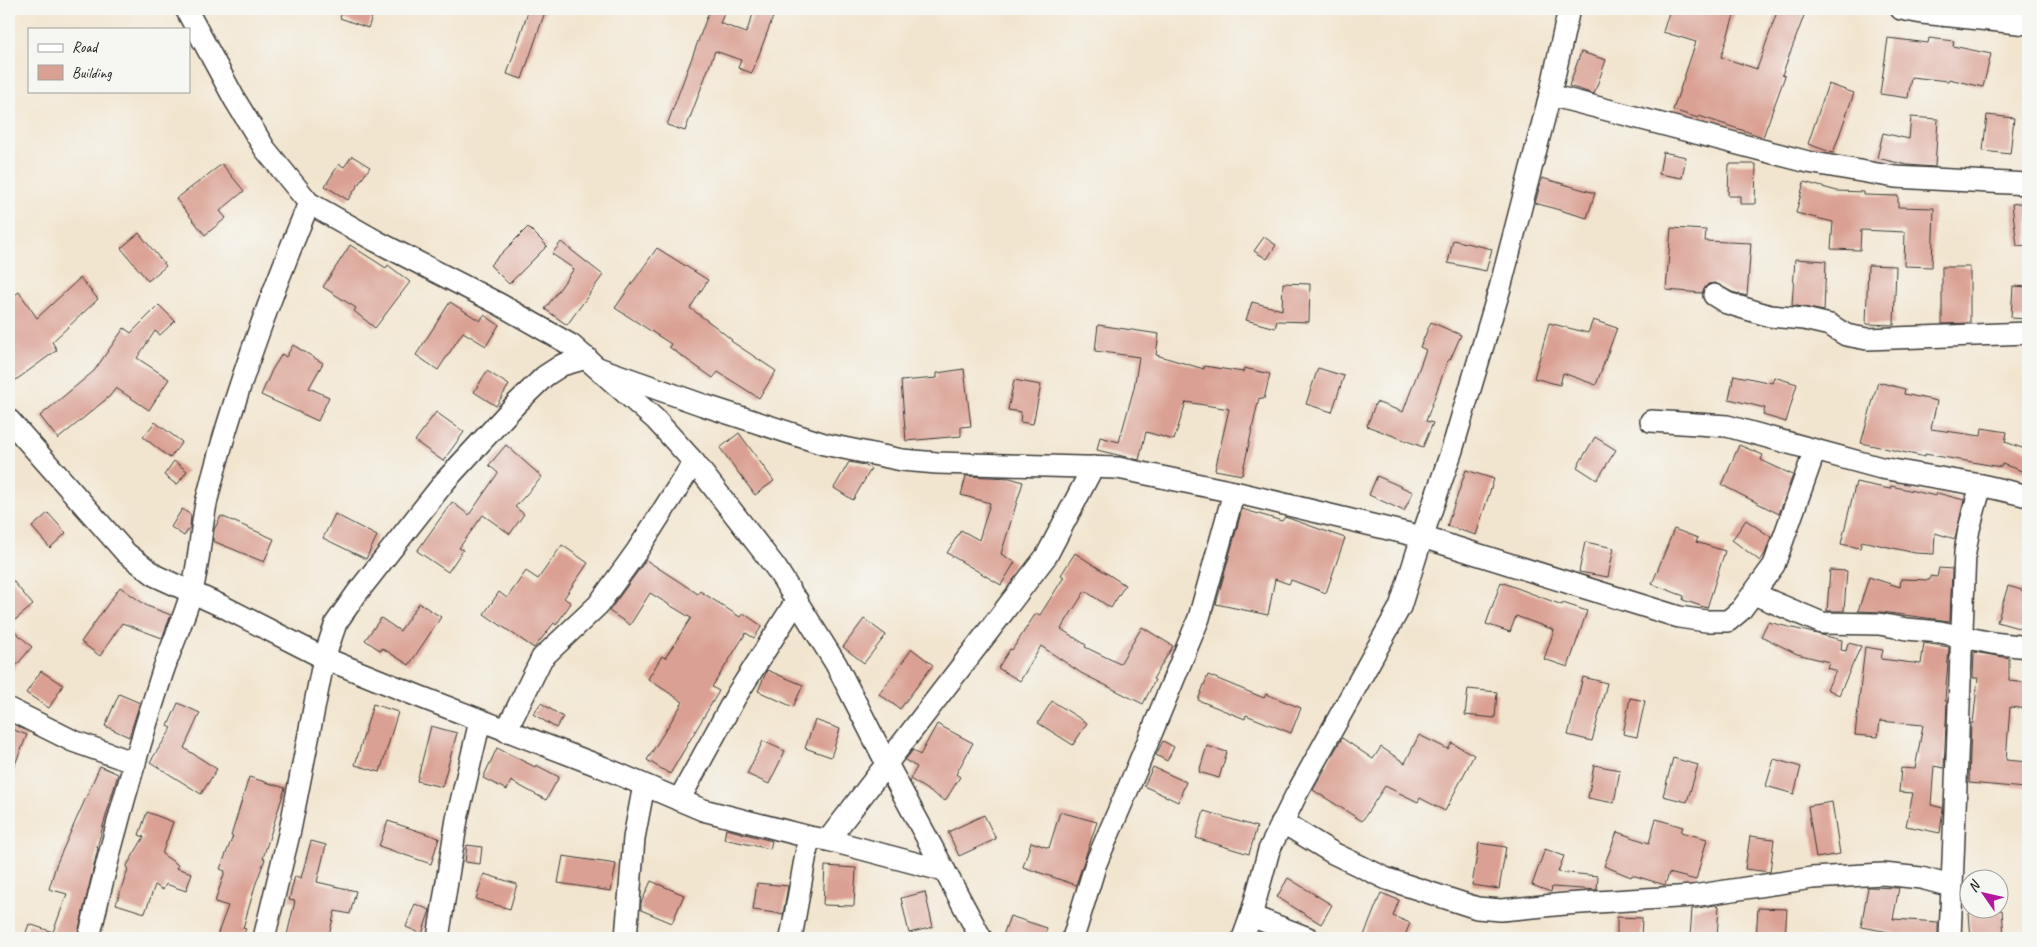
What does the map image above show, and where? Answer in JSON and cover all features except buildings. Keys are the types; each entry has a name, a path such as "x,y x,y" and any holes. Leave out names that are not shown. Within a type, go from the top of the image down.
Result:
{"street":[{"path":"186,9 235,100 260,141 309,203 376,241 499,304 571,345 655,419 694,462 776,568 836,664 887,764 981,938"},
{"path":"1242,938 1251,916 1269,850 1282,822 1400,607 1452,450 1500,288 1550,95 1569,9"},
{"path":"1901,9 1922,13 2028,24"},
{"path":"1550,95 1808,162 1894,177 2028,184"},
{"path":"88,938 102,880 162,672 191,593 207,501 221,448 254,346 287,256 309,203"},
{"path":"1714,295 1726,303 1770,316 1804,319 1830,325 1846,335 1868,339 2028,333"},
{"path":"264,938 290,830 324,658 336,623 357,593 446,480 516,403 545,376 562,365 593,363 703,406 824,444 902,460 937,463 1118,468 1234,492 1422,537 1680,617 1706,621 1728,621 1741,610 1774,565 1815,450"},
{"path":"9,420 126,553 156,576 224,607 324,658 703,810 945,871"},
{"path":"1651,421 1727,426 1881,468 1981,485 2028,496"},
{"path":"506,731 542,658 598,605 637,551 694,462"},
{"path":"791,938 819,838 887,764 1046,555 1093,467"},
{"path":"1950,938 1965,552 1981,485"},
{"path":"1073,938 1096,863 1199,618 1234,492"},
{"path":"1754,594 1822,623 1879,624 2028,647"},
{"path":"679,800 736,696 796,600"},
{"path":"9,709 73,741 135,763"},
{"path":"438,938 457,820 480,721"},
{"path":"626,938 634,838 644,785"},
{"path":"1282,822 1333,853 1387,879 1477,908 1501,910 1693,896 1812,878 1883,874 1921,878 1951,886"},
{"path":"1251,916 1308,938"}]}
